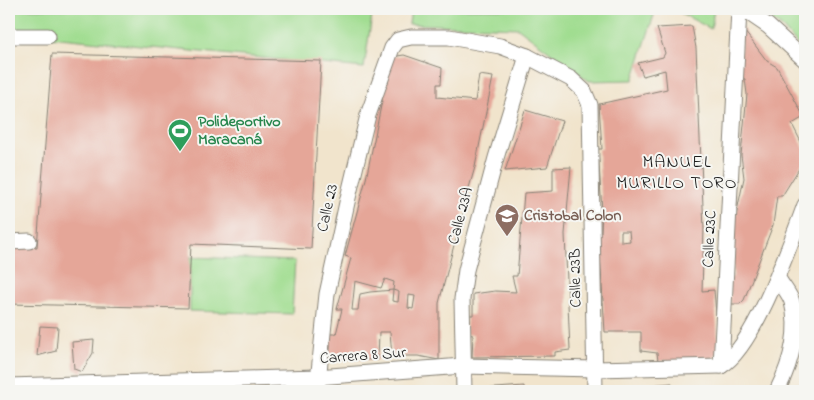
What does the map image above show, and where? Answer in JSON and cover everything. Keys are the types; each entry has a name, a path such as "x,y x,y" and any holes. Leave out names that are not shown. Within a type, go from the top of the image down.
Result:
{"street":[{"path":"741,9 768,26 805,60"},
{"name":"Calle 23C","path":"720,366 741,9"},
{"path":"9,36 48,36"},
{"name":"Calle 23","path":"317,384 327,294 348,198 385,63 398,40 411,37 449,37 500,46 528,56"},
{"name":"Calle 23B","path":"528,56 571,79 584,91 590,104 595,391"},
{"name":"Calle 23A","path":"464,391 462,299 466,270 496,158 528,56"},
{"path":"720,366 730,361 739,350 778,278 805,205"},
{"path":"9,242 29,241"},
{"path":"777,391 791,356 794,326 792,301 778,278"},
{"name":"Carrera 8 Sur","path":"9,386 51,389 317,384 463,366 596,369 720,366"}],"green space":[{"path":"9,9 373,9 364,68 9,33"},
{"path":"411,9 656,9 633,80 589,81 518,28 409,24"},
{"path":"673,9 714,9 711,29"},
{"path":"757,9 805,9 805,53 783,28"},
{"path":"190,257 295,261 292,314 190,311"}],"building":[{"path":"692,26 696,48 704,229 702,291 714,290 719,350 713,359 658,361 657,353 641,351 641,332 605,332 600,254 596,254 595,232 601,232 602,211 598,149 602,149 599,104 667,89 665,70 643,76 638,63 663,57 665,53 657,28","holes":["621,231 629,231 630,241 621,242"]},
{"path":"742,28 767,61 777,67 804,117 792,124 805,150 805,159 782,196 777,196 773,225 744,300 740,304 731,304 729,278 733,277 733,230 744,178 741,155 747,94 745,79 739,78"},
{"name":"Polideportivo Maracaná","path":"52,54 321,61 311,249 191,244 188,308 9,304 9,247 37,247"},
{"path":"404,55 442,68 441,84 437,84 437,97 475,101 479,75 493,77 461,227 454,245 439,303 439,360 418,356 392,356 390,332 379,332 378,360 330,359 330,334 336,334 342,309 337,309 351,258 345,256 366,179 391,57","holes":["385,279 394,282 393,290 360,294 358,310 352,310 355,281 381,288","393,290 399,292 398,302 392,301","409,295 415,296 413,309 408,308"]},
{"path":"525,110 562,121 547,167 505,171"},
{"path":"571,167 565,234 570,350 555,352 555,356 472,357 473,335 466,334 467,315 473,315 473,294 495,291 516,292 512,276 517,276 524,193 553,191 553,168"},
{"path":"40,326 58,327 56,351 37,356"},
{"path":"94,340 93,353 82,372 74,369 72,342"},
{"path":"672,383 673,391 648,391 649,385"},
{"path":"524,386 524,391 468,391 468,390"},
{"path":"749,387 750,391 704,391 704,390"},
{"path":"574,388 574,391 547,391 547,390"}],"place":[{"name":"Polideportivo Maracaná","path":"180,152"},
{"name":"Cristobal Colon","path":"507,237"}],"district":[{"name":"MANUEL MURILLO TORO","path":"677,173"}]}
